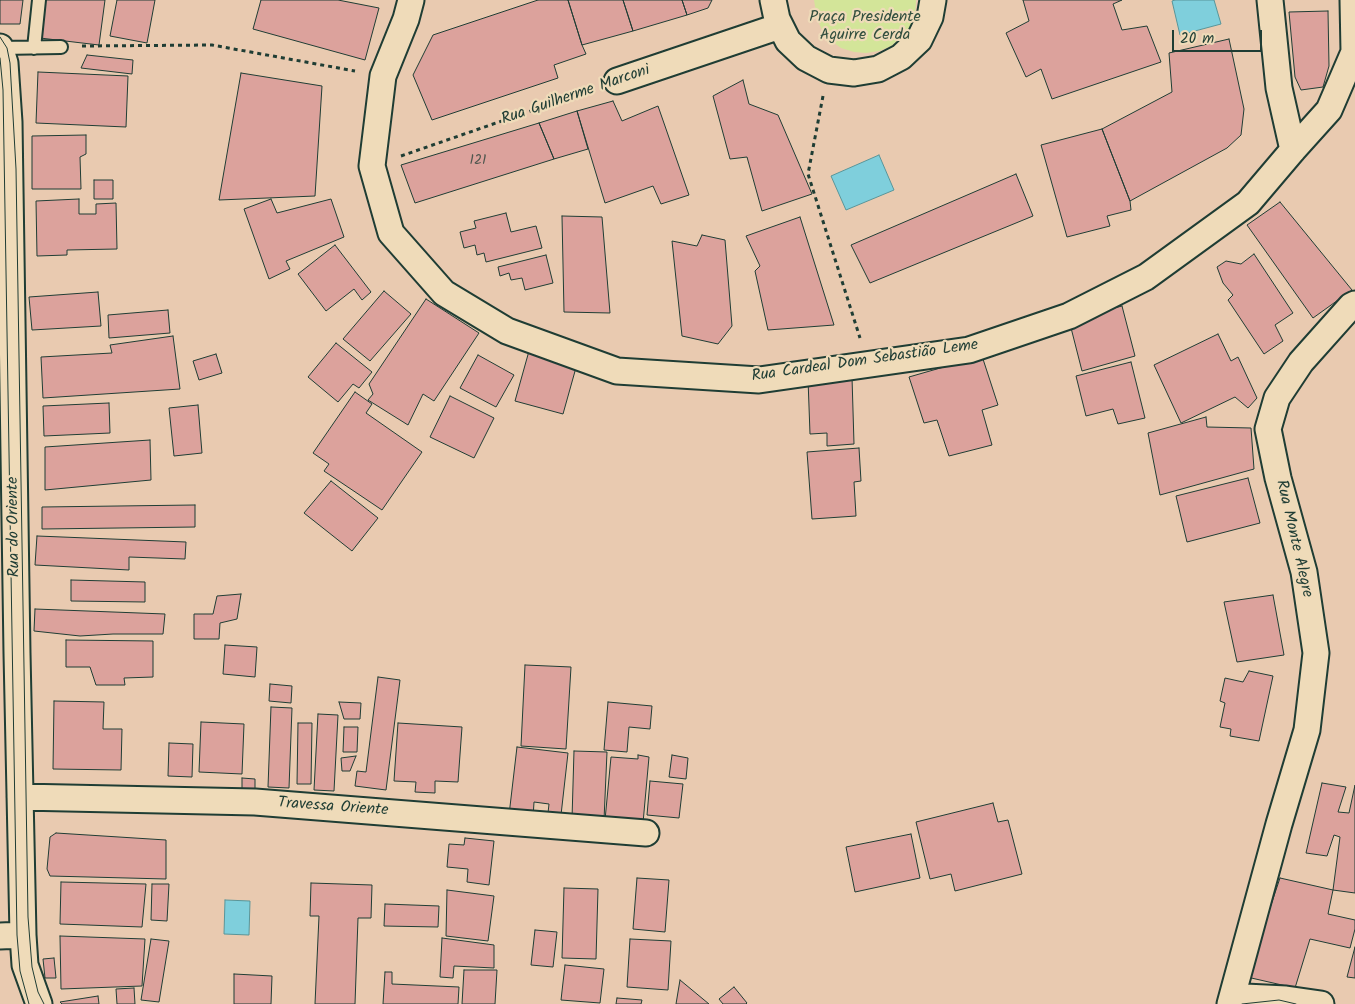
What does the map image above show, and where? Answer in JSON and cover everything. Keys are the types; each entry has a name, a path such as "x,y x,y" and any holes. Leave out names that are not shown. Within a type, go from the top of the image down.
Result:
{"street":[{"name":"Rua Cardeal Dom Sebastião Leme","path":"411,0 406,19 382,76 372,166 391,233 444,294 508,332 617,372 759,380 969,350 1068,316 1146,277 1248,203 1293,150"},
{"path":"773,0 777,19 788,41 806,58 828,70 854,73 878,69 901,57 919,40 930,17 933,0"},
{"path":"1270,0 1279,88 1293,150"},
{"path":"1293,150 1329,110 1354,52 1353,0"},
{"name":"Rua Guilherme Marconi","path":"618,81 780,26"},
{"name":"Rua do Oriente","path":"0,48 5,63 9,122 20,797 12,936 39,1004"},
{"name":"Rua Monte Alegre","path":"1231,1004 1279,824 1307,730 1316,653 1304,572 1278,478 1268,429 1277,398 1301,362 1351,306 1355,304"},
{"name":"Travessa Oriente","path":"20,797 255,802 646,833"},
{"path":"1231,1004 1245,997 1286,999 1320,1004"}],"lane":[{"path":"34,48 39,0"},
{"path":"0,48 61,46"}],"path":[{"path":"61,46 212,45 382,76"},
{"path":"828,70 808,174 868,364"},
{"name":"Rua Guilherme Marconi","path":"372,166 618,81"}],"green space":[{"name":"Praça Presidente Aguirre Cerda","path":"814,0 916,0 916,2 915,14 910,27 902,37 891,46 879,51 866,53 841,48 830,40 822,30 817,19"}],"water":[{"path":"1214,0 1221,24 1180,35 1172,1"},
{"path":"879,155 894,190 846,210 831,176"},
{"path":"225,900 250,901 249,935 224,934"}],"building":[{"path":"0,0 23,0 20,24 0,24"},
{"path":"45,0 105,0 99,45 40,38"},
{"path":"117,0 155,0 147,43 110,36"},
{"path":"261,0 338,0 379,8 365,60 253,29"},
{"path":"538,0 568,0 586,54 554,65 558,78 432,120 413,75 433,35"},
{"path":"568,0 623,0 633,31 582,45"},
{"path":"623,0 682,0 687,15 633,31"},
{"path":"682,0 712,0 708,8 687,15"},
{"path":"1023,0 1122,0 1113,4 1122,30 1147,26 1161,62 1052,99 1041,69 1026,77 1006,33 1029,21"},
{"path":"1328,11 1329,66 1323,87 1301,90 1295,77 1289,12"},
{"path":"1229,39 1244,109 1241,135 1227,148 1130,201 1102,129 1172,92 1169,53"},
{"path":"87,55 133,60 132,74 81,68"},
{"path":"38,72 128,76 126,127 36,123"},
{"path":"241,73 322,86 315,196 219,200"},
{"path":"743,80 749,104 778,115 812,194 762,211 747,157 730,159 713,96"},
{"path":"613,101 622,121 658,106 689,195 661,204 653,186 605,203 577,111"},
{"path":"577,111 588,149 554,159 539,123"},
{"path":"539,123 554,159 415,203 401,165"},
{"path":"1102,129 1130,201 1131,210 1107,216 1110,226 1067,237 1041,145"},
{"path":"86,135 86,154 80,157 81,189 32,189 32,136"},
{"path":"1016,174 1033,216 870,283 851,245"},
{"path":"94,180 113,180 113,199 94,199"},
{"path":"79,199 79,214 96,214 96,204 116,203 117,249 67,250 67,255 37,256 36,201"},
{"path":"271,199 277,213 331,199 344,237 286,261 290,269 269,279 244,209"},
{"path":"1280,202 1352,290 1313,318 1247,225"},
{"path":"506,213 511,232 536,226 542,248 486,262 484,253 477,255 475,245 464,248 460,232 476,228 474,221"},
{"path":"562,216 602,217 610,313 564,312"},
{"path":"800,217 834,325 768,330 755,271 760,266 746,236"},
{"path":"702,235 725,240 732,326 718,344 682,336 672,241 697,246"},
{"path":"335,245 371,292 362,300 354,289 326,311 298,274"},
{"path":"1254,254 1293,313 1275,325 1283,341 1264,354 1228,300 1233,295 1223,283 1217,267 1226,261 1241,264"},
{"path":"546,255 553,283 525,290 522,278 511,280 509,273 500,276 498,267"},
{"path":"384,291 411,314 370,361 343,339"},
{"path":"98,292 101,326 32,330 29,297"},
{"path":"426,299 479,333 434,401 423,394 408,425 368,400 373,394 369,384"},
{"path":"1122,306 1135,356 1082,371 1069,320"},
{"path":"168,310 170,333 109,338 108,315"},
{"path":"1218,334 1231,361 1238,357 1257,398 1248,408 1235,397 1181,423 1154,365"},
{"path":"173,336 180,389 43,398 41,357 112,353 110,345"},
{"path":"336,343 372,372 359,388 353,384 338,402 308,377"},
{"path":"529,351 577,364 563,414 515,401"},
{"path":"216,354 222,373 199,380 193,361"},
{"path":"478,355 514,375 496,407 460,388"},
{"path":"982,356 998,405 982,410 992,445 949,456 937,420 924,423 909,377"},
{"path":"1131,362 1145,418 1118,424 1113,409 1086,416 1076,376"},
{"path":"852,377 854,444 827,446 827,433 810,434 808,379"},
{"path":"355,392 372,404 366,413 422,452 382,510 324,471 329,464 313,453"},
{"path":"450,396 494,418 474,458 430,437"},
{"path":"109,403 110,433 44,436 43,406"},
{"path":"198,405 202,453 174,456 169,408"},
{"path":"1206,417 1207,427 1251,428 1254,469 1160,495 1148,433"},
{"path":"150,440 151,480 45,490 45,447"},
{"path":"859,448 861,481 854,482 856,516 812,519 807,452"},
{"path":"1248,478 1260,523 1187,542 1176,496"},
{"path":"331,481 378,518 352,551 304,513"},
{"path":"195,505 195,527 42,529 42,507"},
{"path":"37,536 186,542 185,559 129,557 129,570 35,565"},
{"path":"71,580 145,582 145,602 71,601"},
{"path":"241,594 237,619 220,623 219,639 194,639 194,614 213,614 217,596"},
{"path":"1273,595 1284,655 1237,662 1224,602"},
{"path":"35,609 165,614 163,634 80,636 34,631"},
{"path":"66,640 153,641 153,677 124,678 125,685 96,685 90,667 66,667"},
{"path":"225,645 257,647 255,677 223,674"},
{"path":"525,665 571,667 566,749 521,746"},
{"path":"1249,671 1273,676 1259,741 1230,736 1231,729 1220,727 1225,703 1220,701 1225,678 1243,682"},
{"path":"378,677 400,680 386,790 355,786 357,771 366,772"},
{"path":"270,684 292,686 291,703 269,701"},
{"path":"54,701 104,702 103,729 122,729 121,770 53,769"},
{"path":"339,702 361,703 360,719 344,719"},
{"path":"608,702 652,706 650,729 629,727 627,752 604,750"},
{"path":"271,707 292,708 289,788 268,787"},
{"path":"318,714 338,715 334,791 314,790"},
{"path":"201,722 244,724 242,774 199,772"},
{"path":"298,723 312,723 311,784 297,784"},
{"path":"398,723 462,727 458,782 435,781 435,793 415,792 416,782 394,781"},
{"path":"344,727 358,727 357,752 343,752"},
{"path":"169,743 193,744 192,777 168,776"},
{"path":"517,747 568,753 561,815 548,813 549,804 534,802 533,818 509,815"},
{"path":"574,751 607,752 604,820 572,819"},
{"path":"638,755 649,757 643,823 605,820 611,757 638,759"},
{"path":"672,755 688,758 686,779 669,777"},
{"path":"356,756 350,771 342,771 341,758"},
{"path":"242,778 255,779 255,791 242,791"},
{"path":"650,781 683,784 679,818 647,815"},
{"path":"1322,783 1346,787 1338,812 1349,813 1355,785 1355,893 1333,890 1340,837 1334,835 1327,856 1306,853"},
{"path":"993,803 998,822 1008,820 1022,874 955,891 951,874 930,879 916,822"},
{"path":"56,833 166,840 166,879 50,876 47,869 50,837"},
{"path":"911,834 920,878 855,892 846,847"},
{"path":"465,838 494,841 489,885 467,882 468,869 447,867 449,844 464,845"},
{"path":"637,878 669,880 665,932 633,929"},
{"path":"1280,878 1333,890 1328,914 1355,920 1355,929 1350,948 1310,939 1295,988 1247,977"},
{"path":"61,882 146,884 142,927 60,924"},
{"path":"311,883 372,885 371,918 358,918 355,1004 315,1004 319,916 310,916"},
{"path":"152,884 169,884 167,921 151,920"},
{"path":"564,888 598,889 596,959 562,958"},
{"path":"447,890 494,896 488,941 446,936"},
{"path":"385,904 439,906 438,927 384,926"},
{"path":"535,930 557,932 553,967 531,965"},
{"path":"60,936 145,939 142,986 61,989"},
{"path":"442,938 494,945 494,968 454,966 453,978 440,977"},
{"path":"151,939 169,941 159,1002 141,1000"},
{"path":"630,939 671,941 668,990 627,987"},
{"path":"1355,947 1355,978 1347,977"},
{"path":"54,958 56,978 45,978 43,959"},
{"path":"565,965 604,969 600,1003 561,1000"},
{"path":"464,970 497,970 495,1004 462,1004"},
{"path":"385,972 392,972 392,984 459,987 458,1004 383,1004"},
{"path":"234,974 272,976 271,1004 234,1004"},
{"path":"680,980 709,1004 676,1004"},
{"path":"734,987 746,1004 723,1004 719,999"},
{"path":"134,988 135,1004 117,1004 116,989"},
{"path":"98,996 99,1004 62,1004 60,1002"},
{"path":"617,998 642,1000 641,1004 616,1004"}],"tram line":[{"path":"0,37 7,48 10,63 16,169 28,917 32,967 38,992 44,1004"},
{"path":"0,58 3,90 17,935 20,971 29,1004"},
{"path":"1242,1004 1279,1000 1296,1004"}]}
